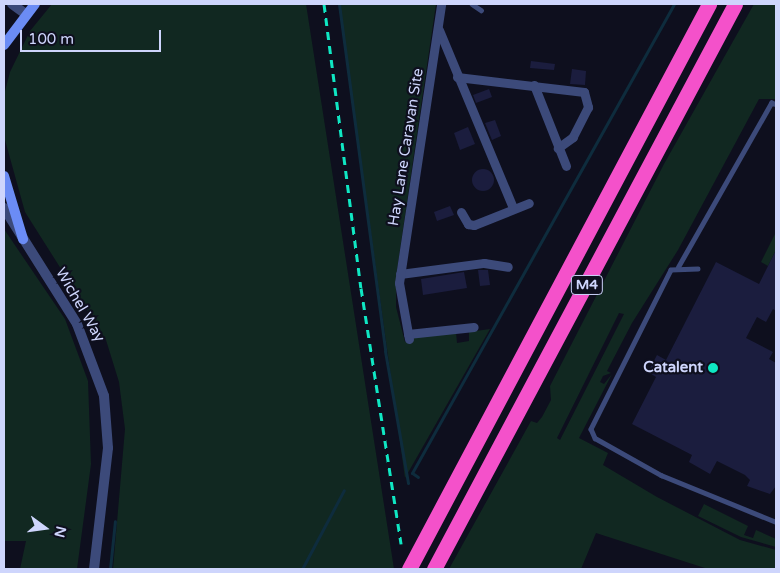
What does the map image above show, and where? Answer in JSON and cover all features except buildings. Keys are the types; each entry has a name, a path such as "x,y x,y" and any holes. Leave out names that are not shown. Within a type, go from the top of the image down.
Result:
{"highway":[{"name":"M4","path":"409,569 431,531 709,4"},
{"name":"M4","path":"435,568 735,4"}],"main road":[{"path":"4,45 35,4"},
{"path":"4,176 23,239"}],"street":[{"path":"12,4 26,14"},
{"name":"Hay Lane Caravan Site","path":"441,4 400,274 408,336 474,327"},
{"name":"Hay Lane Caravan Site","path":"438,24 457,78 513,208"},
{"path":"457,78 534,85 588,95 588,107 576,132 558,148"},
{"path":"534,85 566,166"},
{"path":"461,212 468,224 474,225 528,203"},
{"name":"Wichel Way","path":"5,212 83,336 104,396 108,448 94,569"},
{"path":"400,274 484,263 508,267"}],"lane":[{"path":"472,4 481,10"},
{"path":"678,267 771,103 776,104"},
{"path":"698,269 678,267 671,270 591,429 595,438 661,475 776,522"}],"green space":[{"path":"52,4 306,4 394,569 113,569 125,429 119,382 106,340 25,212 5,140 4,95 10,72 30,31"},
{"path":"339,4 436,4 396,277 396,307 405,342 415,336 456,332 457,343 469,341 469,332 490,329 405,478"},
{"path":"754,4 776,4 776,99 759,99 678,250 632,323 607,371 611,373 603,376 600,382 604,384 612,374 579,438 608,453 603,465 657,497 740,540 776,550 776,569 708,569 596,533 581,569 449,569 531,421 537,423 542,417 551,400 550,386 664,164","holes":["619,313 624,314 560,440 557,438"]},
{"path":"4,229 65,319 88,381 91,464 77,569 20,569 26,541 4,541"},
{"path":"776,232 776,250 768,266 761,262"},
{"path":"704,504 748,526 744,535 753,538 756,530 776,539 776,547 741,537 698,516"}],"waterway":[{"path":"339,4 385,351 408,483"},
{"path":"418,477 412,473 674,4"},
{"path":"302,569 344,490"},
{"path":"110,569 115,521"}],"railway":[{"path":"324,4 361,288 401,544"}],"place":[{"name":"Catalent","path":"713,368"}]}
